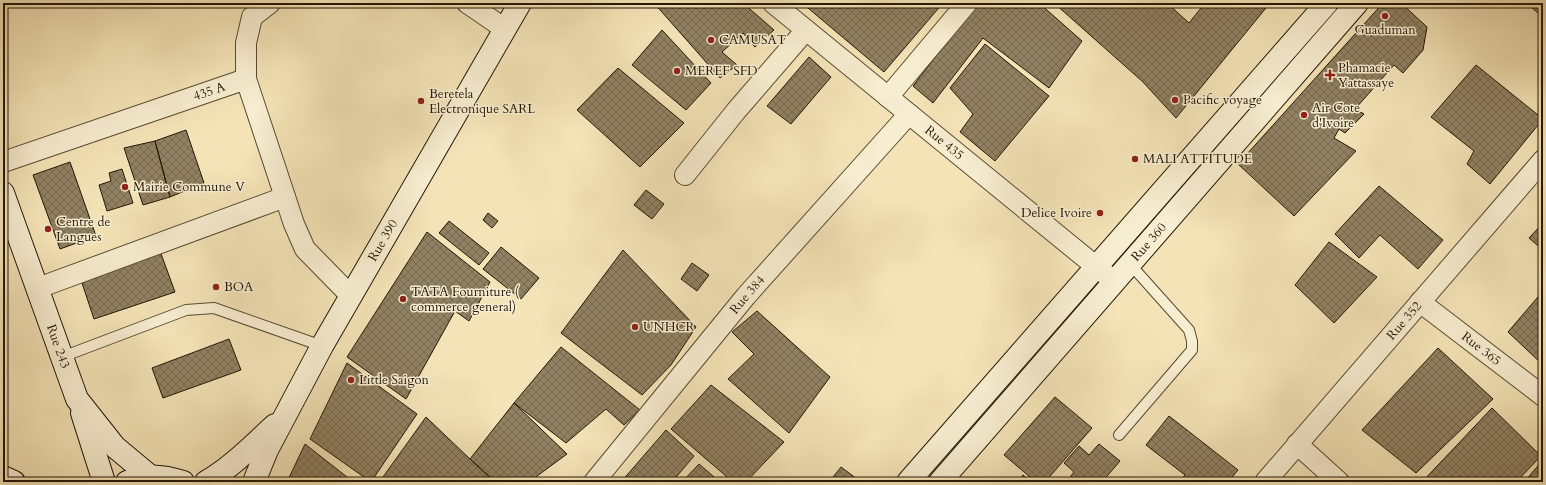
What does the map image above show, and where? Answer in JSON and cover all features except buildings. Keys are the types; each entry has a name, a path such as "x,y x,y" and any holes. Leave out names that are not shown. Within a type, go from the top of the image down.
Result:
{"main road":[{"name":"Rue 390","path":"254,482 267,450 322,346 520,3"},
{"path":"908,482 1327,3"},
{"name":"Rue 360","path":"940,482 1357,3"},
{"name":"Rue 243","path":"3,193 77,399 115,447 151,476"},
{"path":"77,399 104,482"},
{"path":"206,482 236,461 287,413"},
{"path":"127,482 134,478 151,476 174,479 183,482"},
{"path":"3,477 14,482"}],"street":[{"path":"270,3 252,17 246,43 246,79 284,197 305,249 351,296"},
{"path":"467,3 505,29"},
{"name":"Rue 435","path":"773,3 1115,282"},
{"path":"888,97 967,3"},
{"path":"685,174 736,111 806,30"},
{"name":"435 A","path":"3,162 246,79"},
{"name":"Rue 384","path":"594,482 746,296 908,114"},
{"name":"Rue 352","path":"1265,482 1543,160"},
{"path":"38,288 284,197"},
{"name":"Rue 365","path":"1420,302 1543,396"},
{"path":"1297,444 1339,482"}],"lane":[{"path":"1119,435 1192,350 1192,341 1189,330 1130,264"},
{"path":"62,357 186,310 214,308 322,346"}],"place":[{"name":"Guaduman","path":"1385,16"},
{"name":"CAMUSAT","path":"711,40"},
{"name":"MEREF SFD","path":"677,71"},
{"name":"Phamacie Yattassaye","path":"1330,75"},
{"name":"Pacific voyage","path":"1175,100"},
{"name":"Beretela Electronique SARL","path":"421,101"},
{"name":"Air Cote d'Ivoire","path":"1304,115"},
{"name":"MALI ATTITUDE","path":"1135,159"},
{"name":"Mairie Commune V","path":"125,187"},
{"name":"Delice Ivoire","path":"1100,213"},
{"name":"Centre de Langues","path":"48,229"},
{"name":"BOA","path":"216,287"},
{"name":"TATA Fourniture ( commerce general)","path":"403,299"},
{"name":"UNHCR","path":"635,327"},
{"name":"Little Saigon","path":"351,380"}]}
